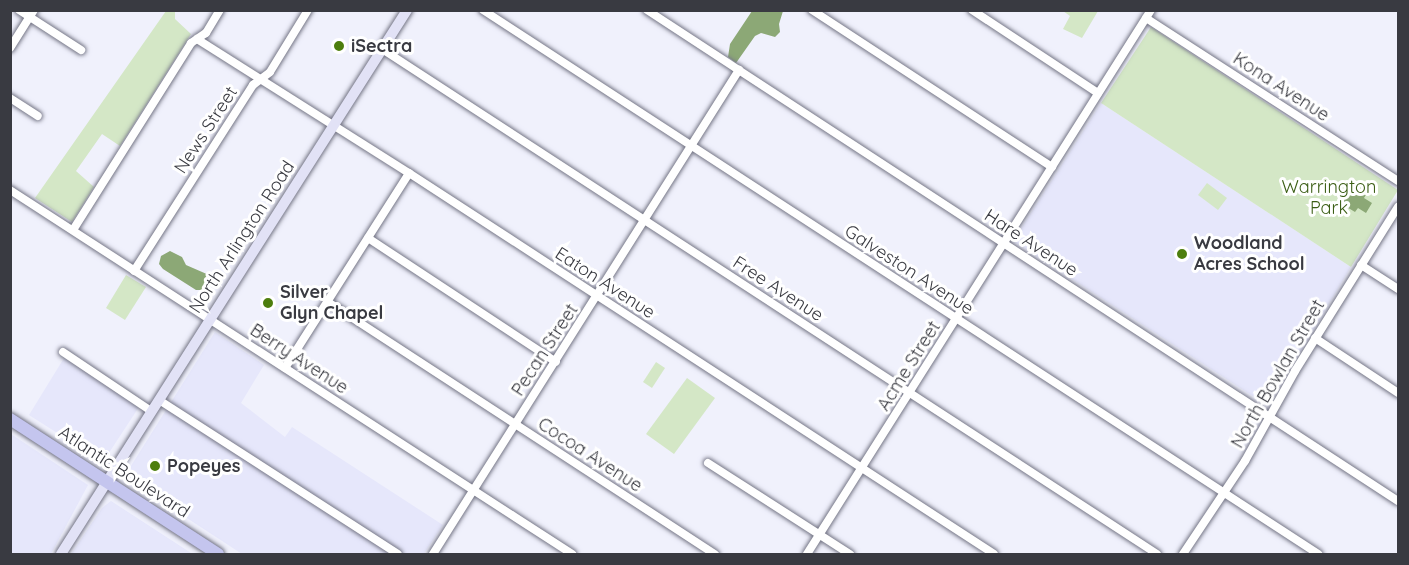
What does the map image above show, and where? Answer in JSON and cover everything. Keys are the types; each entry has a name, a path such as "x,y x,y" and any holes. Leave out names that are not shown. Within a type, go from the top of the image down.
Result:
{"main road":[{"name":"North Arlington Road","path":"60,555 406,10"},
{"name":"Atlantic Boulevard","path":"10,419 218,555"}],"street":[{"path":"19,10 32,14 81,50"},
{"path":"73,230 191,43 206,33 220,10"},
{"name":"News Street","path":"134,271 253,85 270,72 308,10"},
{"name":"Galveston Avenue","path":"483,10 1318,555"},
{"name":"Hare Avenue","path":"647,10 1398,501"},
{"path":"812,10 1052,167"},
{"path":"972,10 1098,93"},
{"path":"10,48 32,14"},
{"name":"Acme Street","path":"807,555 1149,14"},
{"name":"Kona Avenue","path":"1149,14 1398,181"},
{"name":"Eaton Avenue","path":"197,39 409,173 994,555"},
{"name":"Free Avenue","path":"382,49 1157,555"},
{"name":"Pecan Street","path":"433,555 693,147 739,70"},
{"path":"10,98 38,116"},
{"path":"285,368 409,173"},
{"name":"Berry Avenue","path":"10,190 572,555"},
{"name":"North Bowlan Street","path":"1183,555 1398,207"},
{"path":"368,238 556,362"},
{"path":"1361,264 1398,289"},
{"name":"Cocoa Avenue","path":"328,302 715,555"},
{"path":"1315,338 1398,393"},
{"path":"63,352 152,411"},
{"path":"159,400 398,555"},
{"path":"708,463 850,555"}],"shaded area":[{"path":"752,11 783,11 779,24 780,32 775,37 761,33 755,36 736,63 728,57 730,44"},
{"name":"Woodland Acres School","path":"1101,103 1351,267 1268,406 1013,241"},
{"path":"1352,184 1367,193 1364,198 1372,203 1366,213 1358,208 1355,212 1340,203"},
{"path":"170,251 182,257 186,265 209,275 204,290 196,290 163,269 159,264 161,256"},
{"path":"215,332 264,365 241,403 285,437 292,427 443,525 424,554 242,554 124,477"},
{"path":"64,358 139,407 103,462 29,415"},
{"path":"11,434 88,485 51,554 11,554"},
{"path":"111,501 193,554 71,554 102,508"}],"green space":[{"path":"166,11 175,11 175,19 191,34 120,146 102,134 76,171 94,187 72,222 35,198"},
{"path":"1063,11 1098,11 1082,38 1063,29 1070,16"},
{"name":"Warrington Park","path":"1151,27 1398,190 1351,267 1101,103"},
{"path":"1207,183 1227,198 1218,210 1198,195"},
{"path":"126,275 146,287 125,320 106,308"},
{"path":"656,362 665,368 652,388 643,382"},
{"path":"687,378 715,398 674,454 646,434"}],"place":[{"name":"iSectra","path":"339,46"},
{"name":"Woodland Acres School","path":"1182,254"},
{"name":"Silver Glyn Chapel","path":"268,303"},
{"name":"Popeyes","path":"155,466"}]}
